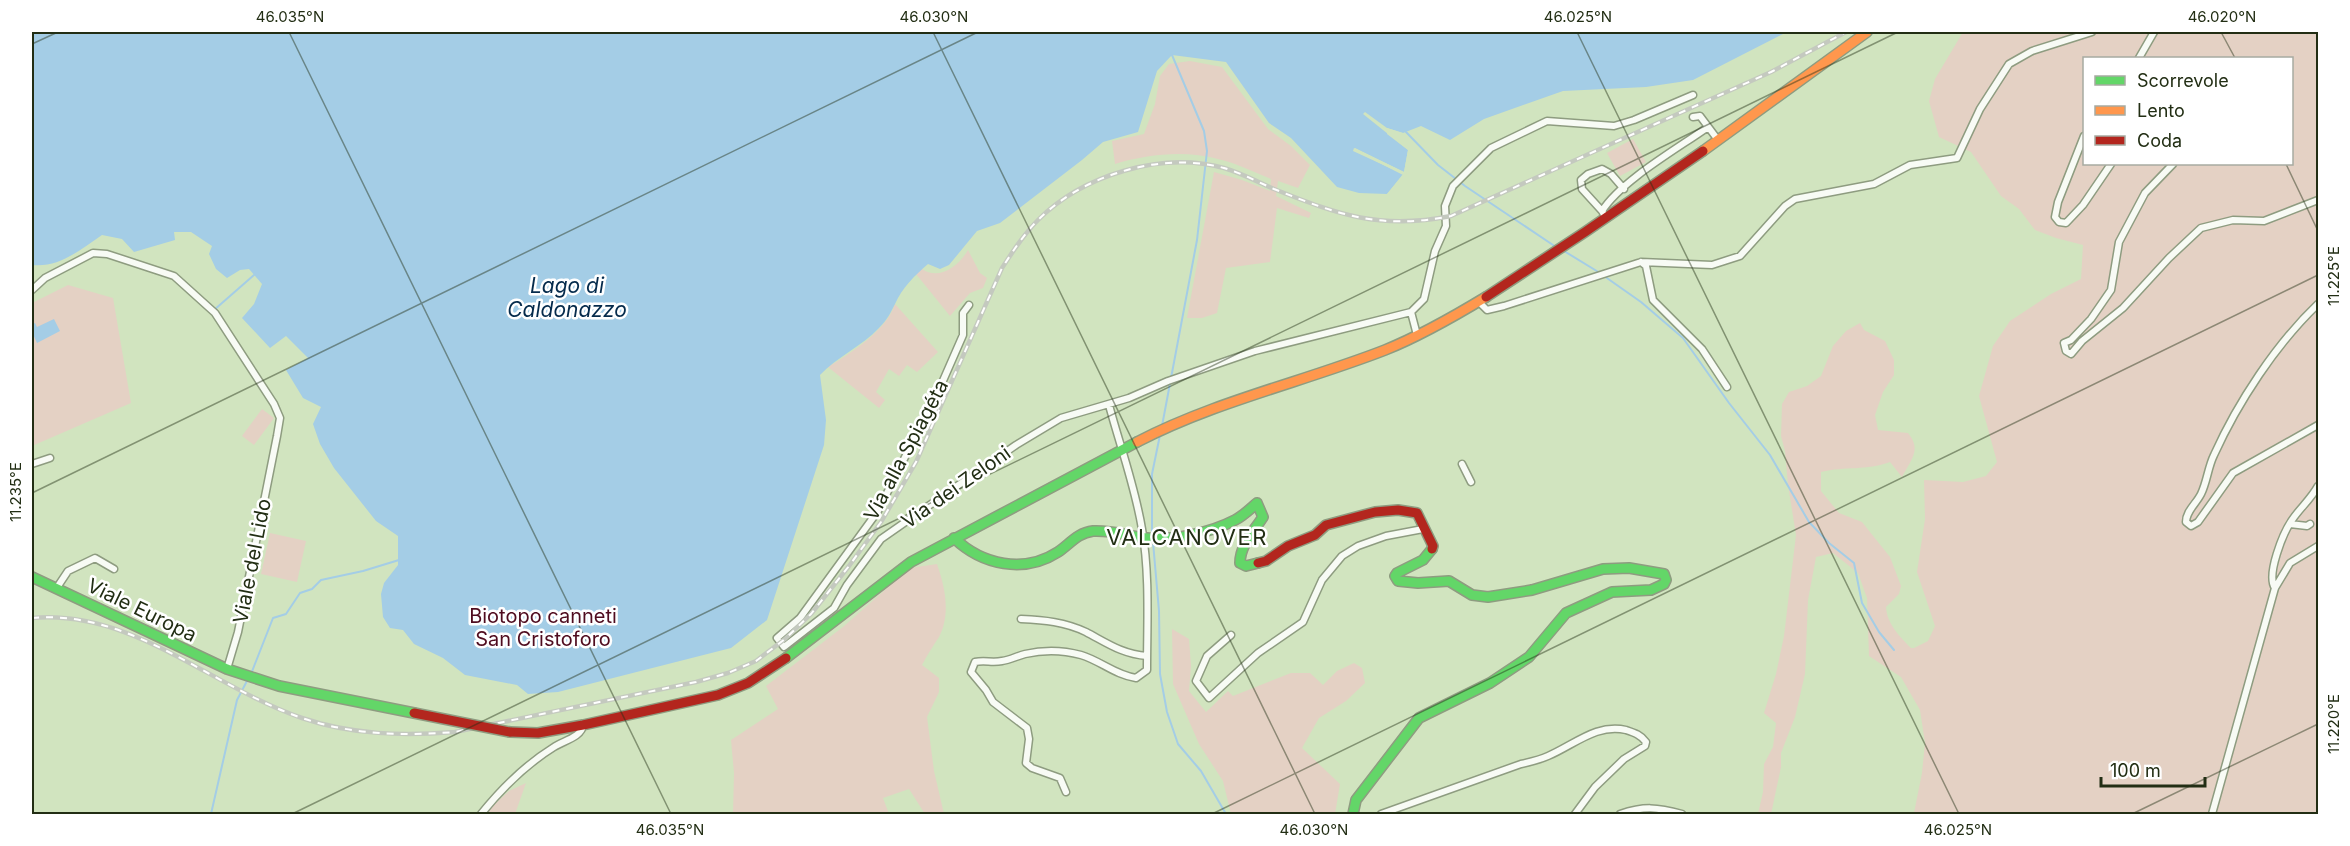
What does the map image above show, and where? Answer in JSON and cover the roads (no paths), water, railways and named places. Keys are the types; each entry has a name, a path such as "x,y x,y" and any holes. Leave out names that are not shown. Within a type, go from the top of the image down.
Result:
{"main road":[{"name":"Viale Europa","path":"32,577 238,673 279,686 510,732 538,734 718,695 757,676 789,656 911,562 1121,450 1175,423 1373,355 1418,335 1478,301 1552,254 1604,215 1718,140 1867,32"},
{"path":"954,538 963,547 980,557 998,563 1015,565 1041,561 1058,552 1075,537 1090,531 1133,534 1149,538 1207,529 1227,523 1257,503 1263,517 1240,554 1240,563 1246,566 1266,561 1288,546 1315,534 1326,525 1375,512 1398,510 1414,512 1419,516 1433,546 1430,555 1422,562 1401,570 1395,576 1396,580 1418,583 1449,581 1472,595 1488,597 1532,590 1603,569 1661,572 1666,577 1664,584 1651,590 1612,592 1577,606 1561,618 1529,657 1490,683 1419,718 1356,800 1353,814"}],"street":[{"path":"1478,301 1487,309 1495,308 1641,262 1712,265 1740,256 1775,217 1795,199 1874,184 1910,165 1957,158 1980,109 2009,64 2032,51 2092,32"},
{"path":"2140,57 2154,32"},
{"path":"1418,335 1411,312 1425,299 1435,251 1446,226 1445,206 1456,181 1491,148 1547,121 1614,126 1693,95"},
{"path":"1693,117 1700,116 1718,140"},
{"path":"1604,215 1607,204 1644,172 1708,127"},
{"path":"2083,141 2058,202 2055,217 2058,222 2066,223 2083,205 2110,165"},
{"path":"2172,165 2145,193 2119,242 2111,290 2091,319 2071,340 2064,343 2064,350 2071,354 2082,341 2123,308 2169,258 2201,228 2233,220 2264,221 2319,200"},
{"path":"1604,215 1582,189 1581,180 1588,174 1602,169 1611,174 1624,189"},
{"name":"Viale del Lido","path":"32,290 45,278 93,253 107,254 174,276 215,313 274,404 280,418 274,452 238,632 227,669"},
{"path":"1641,262 1646,266 1653,300 1702,349 1727,387"},
{"path":"2319,304 2283,343 2252,385 2213,456 2201,494 2186,517 2186,522 2191,526 2198,522 2233,473 2319,425"},
{"name":"Via alla Spiagéta","path":"834,608 784,646 777,638 800,618 878,511 942,384 963,335 963,313 969,305"},
{"name":"Via dei Zeloni","path":"834,608 847,585 881,539 1016,445 1061,418 1109,405 1181,376 1255,351 1411,312"},
{"path":"1066,792 1060,778 1032,768 1026,762 1029,739 1027,728 993,702 973,676 972,668 975,662 983,660 1003,661 1024,655 1059,652 1082,655 1105,665 1117,674 1136,678 1147,670 1146,559 1149,538 1109,405"},
{"path":"32,464 50,458"},
{"path":"1462,464 1471,482"},
{"path":"2275,588 2271,581 2274,563 2290,524 2310,501 2319,486"},
{"path":"2290,524 2307,526 2310,524"},
{"path":"1231,635 1207,656 1196,681 1209,698 1251,658 1303,622 1322,580 1342,555 1358,546 1386,536 1424,530"},
{"path":"2212,814 2275,588 2290,563 2319,546"},
{"path":"56,589 68,571 94,558 114,569"},
{"path":"834,608 835,621"},
{"path":"1021,619 1056,621 1083,631 1124,652 1147,656"},
{"path":"481,814 502,788 543,754 579,734 583,725"},
{"path":"1381,814 1416,800 1541,759 1601,730 1616,728 1632,732 1643,738 1646,742 1645,746 1624,759 1595,787 1575,814"},
{"path":"1620,814 1634,809 1659,807 1682,814"}],"water":[{"name":"Lago di Caldonazzo","path":"32,32 1787,32 1693,80 1646,87 1563,91 1484,119 1450,140 1421,126 1403,133 1387,128 1387,134 1408,150 1404,172 1355,148 1354,150 1403,175 1387,194 1359,193 1337,187 1291,138 1269,123 1226,62 1172,55 1157,71 1138,132 1103,142 1000,223 977,231 949,265 940,269 928,264 905,287 879,328 820,375 826,420 824,445 767,620 731,648 558,692 528,694 517,685 465,675 443,658 414,644 403,630 390,628 383,617 381,594 384,583 398,565 398,536 376,521 334,468 320,444 313,424 321,407 303,398 286,370 308,358 286,336 270,348 242,318 254,304 262,284 249,269 240,270 227,278 216,269 209,254 212,246 191,232 174,232 175,240 134,252 122,239 102,235 60,261 32,265"},
{"path":"54,319 60,331 37,343 32,332 32,324 35,323 37,327"}],"waterway":[{"path":"1162,426 1197,240 1207,151 1204,131 1172,55"},
{"path":"1406,132 1438,165 1465,186 1556,247"},
{"path":"1564,251 1600,273"},
{"path":"214,310 254,275"},
{"path":"1604,276 1641,302 1683,338 1729,403 1770,455 1809,522 1829,543 1854,563 1862,603 1879,632 1894,650"},
{"path":"1152,536 1152,474 1160,435"},
{"path":"1153,542 1159,611 1160,674 1167,712 1178,744 1201,771 1226,814"},
{"path":"251,674 273,618 286,614 300,593 312,589 321,580 399,560"},
{"path":"211,814 237,700 248,679"}],"railway":[{"path":"32,618 69,618 104,625 171,653 268,704 302,718 340,728 378,733 455,732 696,682 728,673 756,661 785,639 811,614 881,522 916,462 1002,268 1038,220 1077,190 1100,179 1149,165 1200,164 1230,170 1319,206 1360,218 1403,221 1451,216 1771,72 1846,32"}],"district":[{"name":"VALCANOVER","path":"1187,537"}],"park label":[{"name":"Biotopo canneti San Cristoforo","path":"543,628"}]}
